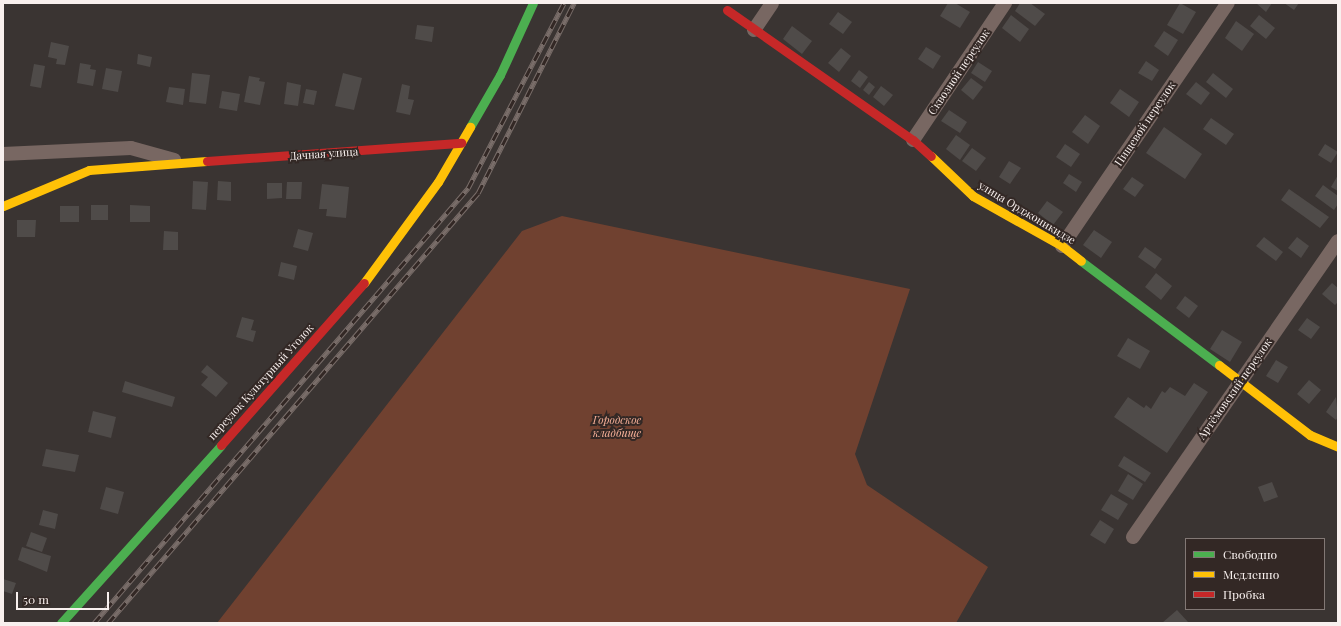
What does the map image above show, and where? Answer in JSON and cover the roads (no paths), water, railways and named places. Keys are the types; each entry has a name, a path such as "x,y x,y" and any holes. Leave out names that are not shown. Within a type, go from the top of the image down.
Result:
{"street":[{"name":"переулок Культурный Уголок","path":"61,623 346,306 400,237 461,143 500,75 533,3"},
{"path":"754,30 772,3"},
{"name":"Сквозной переулок","path":"913,140 1005,3"},
{"name":"Пищевой переулок","path":"1062,246 1228,3"},
{"name":"улица Орджоникидзе","path":"727,10 913,140 973,196 1062,246 1310,435 1338,447"},
{"name":"Дачная улица","path":"3,206 89,170 461,143"},
{"name":"Дачная улица","path":"3,154 131,148 188,164"},
{"name":"Артёмовский переулок","path":"1133,538 1338,241"}],"railway":[{"path":"94,623 468,188 564,3"},
{"path":"108,623 478,193 574,3"}],"park label":[{"name":"Городское кладбище","path":"617,427"}]}
